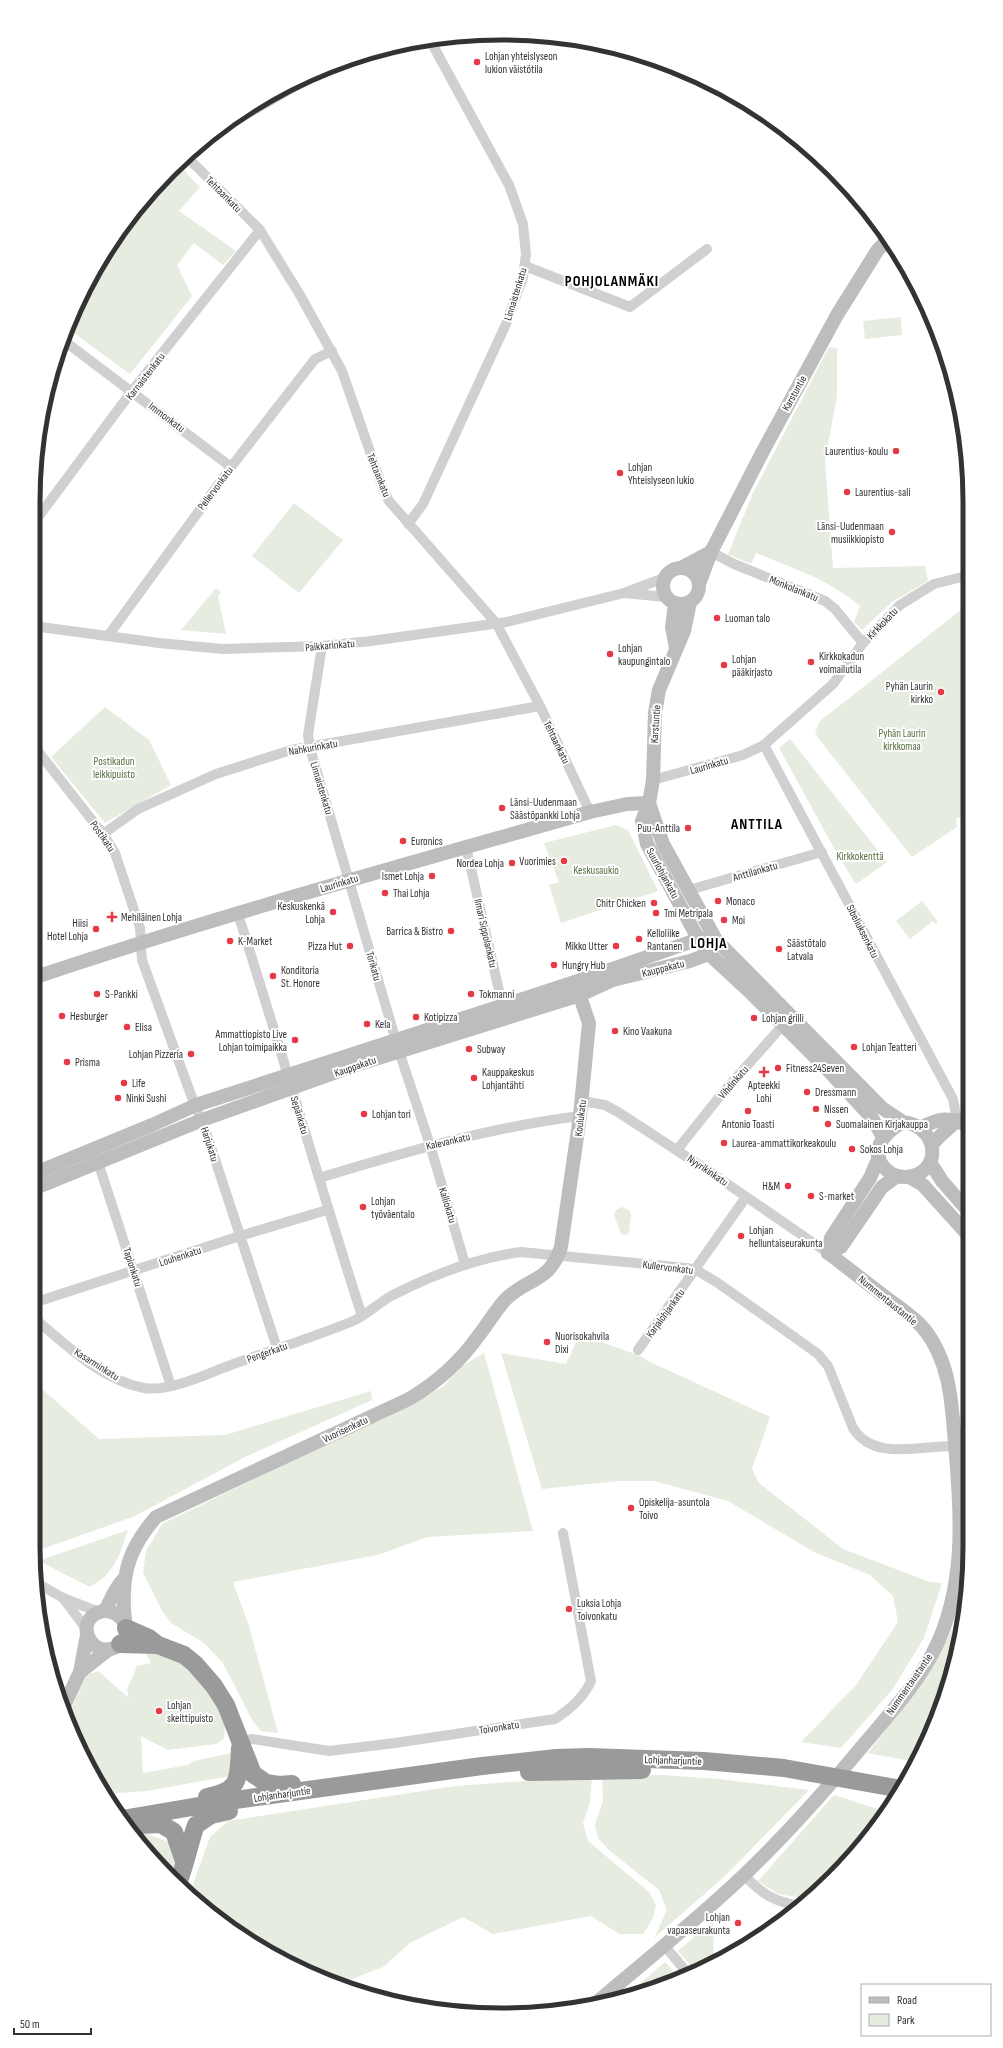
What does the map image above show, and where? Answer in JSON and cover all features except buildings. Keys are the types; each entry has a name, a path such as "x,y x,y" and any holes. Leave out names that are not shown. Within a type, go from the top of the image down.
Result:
{"highway":[{"path":"125,1625 149,1638 158,1645 184,1655 207,1676 226,1705 253,1774 266,1782 279,1785 328,1778 347,1785"},
{"path":"114,1647 158,1645"},
{"path":"178,1810 197,1799 224,1793 234,1785 238,1777 241,1741"},
{"name":"Lohjanharjuntie","path":"129,1818 347,1785 556,1758 588,1757 704,1761 781,1772 892,1791"},
{"path":"180,1877 184,1861 190,1850 196,1825 211,1815 233,1810 255,1798"},
{"path":"133,1824 141,1825 161,1824 174,1832 184,1861"}],"main road":[{"name":"Karstuntie","path":"699,584 711,552 763,451 837,315 877,251 884,243"},
{"path":"676,648 672,627 671,600 663,588 664,578 672,570 681,568 711,552"},
{"path":"671,600 690,602 697,594 699,584 695,575 681,568"},
{"name":"Karstuntie","path":"650,803 653,780 655,713 659,690 684,631 690,602"},
{"name":"Laurinkatu","path":"40,976 142,942 349,880 590,812 627,804 650,803"},
{"name":"Suurlohjankatu","path":"650,803 663,844 716,940 882,1108 903,1122"},
{"name":"Suurlohjankatu","path":"650,803 642,821 647,844 699,939 709,954 783,1025 864,1110 883,1137"},
{"name":"Kauppakatu","path":"578,988 699,939 716,940"},
{"path":"709,954 716,940"},
{"name":"Kauppakatu","path":"40,1185 99,1163 289,1082 398,1045 578,988 690,961 709,954"},
{"name":"Koulukatu","path":"558,1256 580,1116 589,1024 578,988"},
{"name":"Kauppakatu","path":"40,1171 152,1125 196,1105 289,1082"},
{"path":"920,1128 942,1119 963,1123"},
{"path":"903,1122 920,1128 928,1135 932,1145 933,1153 930,1162 922,1171 903,1176 882,1187 841,1246 828,1253 831,1238 870,1178 879,1157 879,1146 883,1137 903,1122"},
{"path":"932,1145 939,1135 963,1123"},
{"path":"879,1157 884,1168 923,1185 963,1229"},
{"path":"930,1162 942,1181 963,1205"},
{"name":"Nummentaustantie","path":"604,1996 744,1875 824,1792 882,1724 919,1674 932,1654 942,1632 951,1606 957,1572 963,1467 955,1446 947,1376 939,1352 924,1329 904,1311 828,1253"},
{"name":"Vuorisenkatu","path":"125,1625 123,1580 136,1545 144,1531 156,1517 404,1402 425,1390 456,1364 506,1299 544,1275 554,1264 558,1256"},
{"name":"Vuorisenkatu","path":"102,1611 114,1598 118,1585 123,1580"},
{"path":"66,1701 80,1672 90,1619 102,1611 116,1613 125,1625 124,1640 80,1672"},
{"path":"87,1632 93,1644 114,1647"}],"street":[{"name":"Linnaistenkatu","path":"408,524 423,504 506,324 523,277 525,266 526,243 522,224 509,185 433,45"},
{"name":"Tehtaankatu","path":"191,160 260,230 332,351 342,371 383,488 390,501 408,524 496,623 540,706 590,812"},
{"name":"Karnaistenkatu","path":"40,515 132,391 260,230"},
{"path":"525,266 630,308 707,249"},
{"name":"Immonkatu","path":"68,343 232,467"},
{"name":"Pellervonkatu","path":"108,636 232,467 315,359 332,351"},
{"name":"Monkolankatu","path":"711,552 734,564 825,601 835,609 863,643"},
{"name":"Kirkkokatu","path":"764,745 833,684 863,643 900,605 934,584 963,577"},
{"name":"Paikkarinkatu","path":"40,627 159,643 223,649 322,646 371,641 496,623 624,593 664,578"},
{"name":"Paikkarinkatu","path":"624,593 671,600"},
{"name":"Linnaistenkatu","path":"322,646 308,735 310,748 349,880"},
{"name":"Nahkurinkatu","path":"103,834 138,809 216,774 290,750 310,748 540,706"},
{"name":"Laurinkatu","path":"653,780 742,755 764,745"},
{"name":"Sibeliuksenkatu","path":"764,745 953,1099 963,1123"},
{"name":"Postikatu","path":"40,754 103,834 115,853 140,928 142,942"},
{"name":"Ilmari Sippolankatu","path":"466,847 504,1011"},
{"name":"Anttilankatu","path":"689,890 822,852"},
{"name":"Torikatu","path":"349,880 398,1045 430,1145"},
{"name":"Sepänkatu","path":"238,914 318,1178 362,1316"},
{"name":"Harjukatu","path":"142,942 142,960 202,1120 277,1348"},
{"name":"Vihdinkatu","path":"677,1150 783,1025"},
{"name":"Nyyrikinkatu","path":"582,1101 595,1102 612,1108 677,1150 828,1253"},
{"name":"Kalevankatu","path":"318,1178 430,1145 532,1122 580,1116"},
{"name":"Kalliokatu","path":"430,1145 466,1264"},
{"name":"Tapionkatu","path":"93,1149 99,1163 171,1386"},
{"name":"Karjalohjankatu","path":"638,1350 696,1270 746,1197"},
{"name":"Louhenkatu","path":"40,1301 240,1236 328,1210"},
{"name":"Kullervonkatu","path":"362,1316 390,1297 429,1277 466,1264 521,1252 696,1270 718,1283 812,1349 823,1359 858,1437 871,1445 886,1449 955,1446"},
{"name":"Pengerkatu","path":"171,1386 362,1316"},
{"name":"Kasarminkatu","path":"40,1323 80,1355 107,1373 143,1388 158,1389 171,1386"},
{"name":"Toivonkatu","path":"241,1741 252,1739 329,1750 399,1743 555,1718 569,1710 591,1681 563,1533"},
{"path":"42,1589 63,1598 102,1611"},
{"path":"63,1598 87,1632"},
{"path":"744,1875 761,1893 786,1904 792,1905"},
{"path":"664,1945 685,1970"}],"green space":[{"path":"183,167 186,173 200,187 179,211 236,251 223,265 194,243 177,265 192,296 130,374 72,332 88,297 118,245 155,197"},
{"path":"901,317 902,335 865,339 863,321"},
{"path":"829,347 837,348 837,396 825,461 833,568 925,566 928,581 892,602 862,630 854,622 860,606 824,582 811,575 756,553 751,564 728,554 753,493"},
{"path":"294,503 343,540 299,593 252,556"},
{"path":"216,588 221,592 218,597 226,634 181,630"},
{"name":"Pyhän Laurin kirkkomaa","path":"963,608 963,817 956,818 957,827 912,857 815,734 819,722"},
{"name":"Postikadun leikkipuisto","path":"105,707 149,740 171,785 105,823 51,757"},
{"name":"Kirkkokenttä","path":"790,739 887,862 856,884 839,857 779,748"},
{"name":"Keskusaukio","path":"616,825 628,830 658,891 561,923 549,885 559,882 544,843"},
{"path":"922,901 938,922 935,924 933,921 910,939 896,921"},
{"path":"622,1207 629,1210 631,1215 629,1233 626,1235 621,1234 614,1215 616,1210"},
{"path":"580,1334 643,1357 648,1361 770,1417 752,1469 759,1483 843,1549 930,1582 942,1583 924,1638 892,1690 841,1748 801,1742 856,1685 898,1622 893,1596 870,1575 814,1552 728,1501 654,1481 618,1481 542,1489 501,1353 566,1364"},
{"path":"484,1353 533,1531 427,1537 378,1555 233,1582 249,1626 278,1733 261,1731 252,1720 223,1663 204,1643 171,1623 161,1609 143,1573 146,1551 162,1524 443,1387 462,1366"},
{"path":"40,1387 99,1439 225,1435 371,1391 372,1400 245,1457 135,1516 40,1550"},
{"path":"128,1530 119,1556 111,1570 90,1587 41,1562 40,1560"},
{"path":"957,1619 954,1637 939,1695 928,1723 910,1761 868,1753 926,1678"},
{"path":"145,1651 164,1652 184,1665 211,1693 222,1715 225,1727 224,1739 216,1744 168,1750 141,1736 143,1773 188,1765 194,1761 231,1753 230,1776 147,1791 112,1793 88,1751 70,1711 87,1675 98,1671 129,1698 127,1690 137,1666 151,1663"},
{"path":"663,1775 718,1779 809,1790 725,1876 654,1938 667,1910 659,1890 610,1851 598,1838 595,1825 603,1801 602,1776"},
{"path":"592,1776 590,1802 583,1823 588,1841 649,1892 656,1905 653,1918 643,1934 619,1934 591,1916 493,1934 463,1917 410,1943 383,1967 346,1981 297,1960 271,1946 221,1913 192,1888 210,1837 228,1821 455,1786"},
{"path":"834,1795 880,1810 848,1851 828,1873 800,1898 778,1894 758,1881"},
{"path":"141,1834 148,1834 168,1842 177,1854 175,1873 155,1851"},
{"path":"713,1921 714,1956 691,1967 678,1951"},
{"path":"665,1962 676,1974 650,1984 635,1988"}],"place":[{"name":"Lohjan yhteislyseon lukion väistötila","path":"477,62"},
{"name":"Laurentius-koulu","path":"896,451"},
{"name":"Lohjan Yhteislyseon lukio","path":"620,473"},
{"name":"Laurentius-sali","path":"847,492"},
{"name":"Länsi-Uudenmaan musiikkiopisto","path":"892,532"},
{"name":"Luoman talo","path":"717,618"},
{"name":"Lohjan kaupungintalo","path":"610,654"},
{"name":"Kirkkokadun voimailutila","path":"811,662"},
{"name":"Lohjan pääkirjasto","path":"724,665"},
{"name":"Pyhän Laurin kirkko","path":"941,692"},
{"name":"Länsi-Uudenmaan Säästöpankki Lohja","path":"502,808"},
{"name":"Puu-Anttila","path":"688,828"},
{"name":"Euronics","path":"403,841"},
{"name":"Vuorimies","path":"564,861"},
{"name":"Nordea Lohja","path":"512,863"},
{"name":"Ismet Lohja","path":"432,876"},
{"name":"Thai Lohja","path":"385,893"},
{"name":"Monaco","path":"718,901"},
{"name":"Chitr Chicken","path":"654,903"},
{"name":"Keskuskenkä Lohja","path":"333,912"},
{"name":"Tmi Metripala","path":"656,913"},
{"name":"Mehiläinen Lohja","path":"112,917"},
{"name":"Moi","path":"724,920"},
{"name":"Hiisi Hotel Lohja","path":"96,929"},
{"name":"Barrica & Bistro","path":"451,931"},
{"name":"Kelloliike Rantanen","path":"639,939"},
{"name":"K-Market","path":"230,941"},
{"name":"Pizza Hut","path":"350,946"},
{"name":"Mikko Utter","path":"616,946"},
{"name":"Säästötalo Latvala","path":"779,949"},
{"name":"Hungry Hub","path":"554,965"},
{"name":"Konditoria St. Honore","path":"273,976"},
{"name":"S-Pankki","path":"97,994"},
{"name":"Tokmanni","path":"471,994"},
{"name":"Hesburger","path":"62,1016"},
{"name":"Kotipizza","path":"416,1017"},
{"name":"Lohjan grilli","path":"754,1018"},
{"name":"Kela","path":"367,1024"},
{"name":"Elisa","path":"127,1027"},
{"name":"Kino Vaakuna","path":"615,1031"},
{"name":"Ammattiopisto Live Lohjan toimipaikka","path":"295,1040"},
{"name":"Lohjan Teatteri","path":"854,1047"},
{"name":"Subway","path":"469,1049"},
{"name":"Lohjan Pizzeria","path":"191,1054"},
{"name":"Prisma","path":"67,1062"},
{"name":"Fitness24Seven","path":"778,1068"},
{"name":"Apteekki Lohi","path":"764,1072"},
{"name":"Kauppakeskus Lohjantähti","path":"474,1078"},
{"name":"Life","path":"124,1083"},
{"name":"Dressmann","path":"807,1092"},
{"name":"Ninki Sushi","path":"118,1098"},
{"name":"Nissen","path":"816,1109"},
{"name":"Antonio Toasti","path":"748,1111"},
{"name":"Lohjan tori","path":"364,1114"},
{"name":"Suomalainen Kirjakauppa","path":"828,1124"},
{"name":"Laurea-ammattikorkeakoulu","path":"724,1143"},
{"name":"Sokos Lohja","path":"852,1149"},
{"name":"H&M","path":"788,1186"},
{"name":"S-market","path":"811,1196"},
{"name":"Lohjan työväentalo","path":"363,1207"},
{"name":"Lohjan helluntaiseurakunta","path":"741,1236"},
{"name":"Nuorisokahvila Dixi","path":"547,1342"},
{"name":"Opiskelija-asuntola Toivo","path":"631,1508"},
{"name":"Luksia Lohja Toivonkatu","path":"569,1609"},
{"name":"Lohjan skeittipuisto","path":"159,1711"},
{"name":"Lohjan vapaaseurakunta","path":"738,1923"}],"district":[{"name":"POHJOLANMÄKI","path":"612,281"},
{"name":"ANTTILA","path":"757,824"},
{"name":"LOHJA","path":"709,943"}]}
